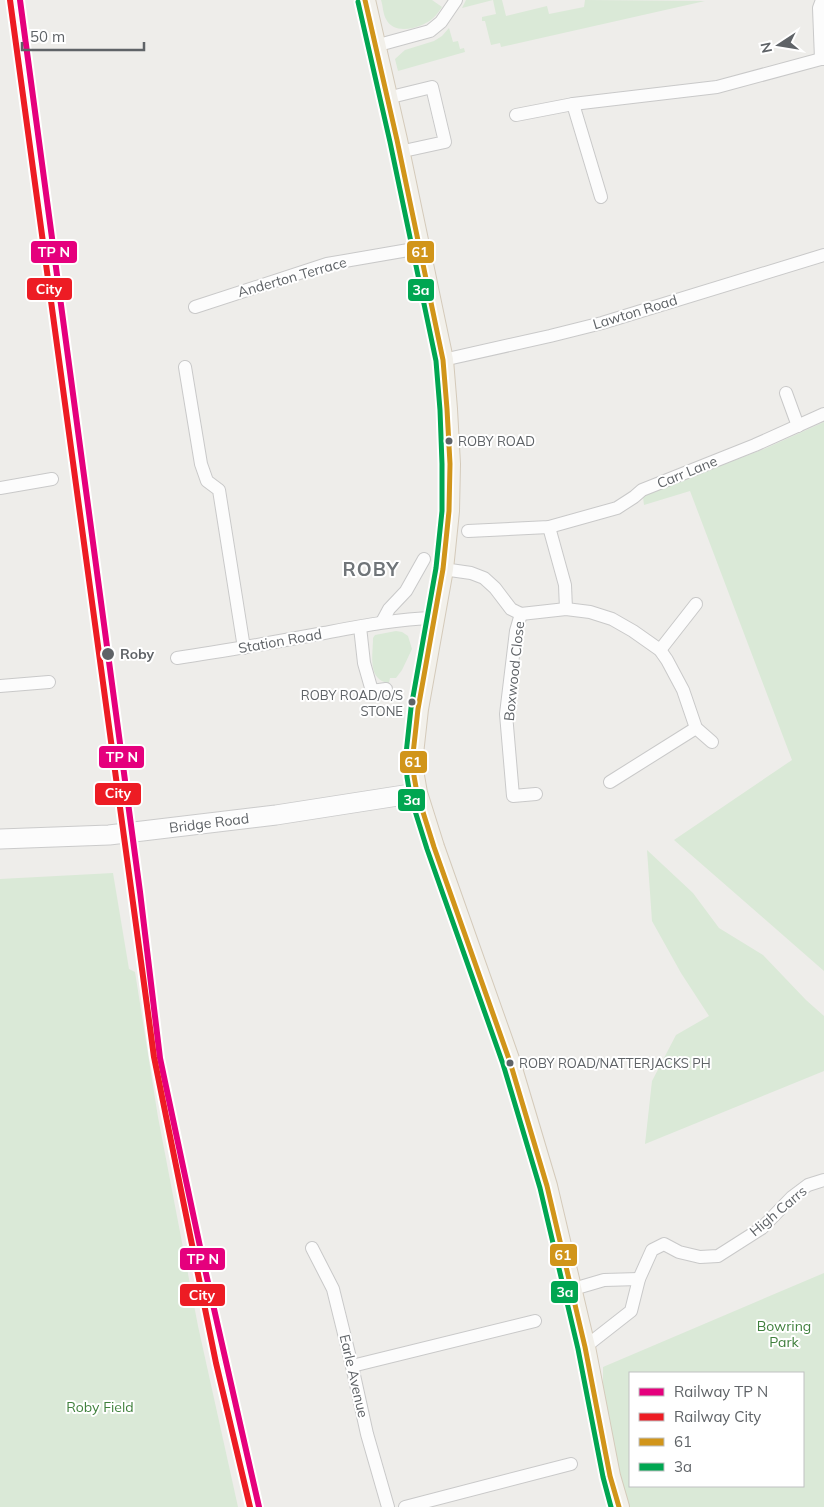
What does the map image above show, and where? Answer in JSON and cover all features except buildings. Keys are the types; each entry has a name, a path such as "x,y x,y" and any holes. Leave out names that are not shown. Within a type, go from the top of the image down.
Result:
{"main road":[{"path":"365,0 444,360 450,464 449,511 443,569 418,709 413,754 414,776 417,793 434,847 510,1062 548,1186 570,1290 585,1348 610,1476 619,1507"}],"street":[{"path":"375,46 430,31 441,22 456,0"},
{"path":"516,115 573,104 718,88 822,59 818,8 822,0"},
{"path":"387,98 432,87 445,142 399,152"},
{"path":"573,104 601,197"},
{"name":"Anderton Terrace","path":"195,307 327,264 420,248"},
{"name":"Lawton Road","path":"444,360 602,323 824,255"},
{"path":"185,367 201,464 207,482 219,490 244,648"},
{"path":"786,393 798,426"},
{"name":"Carr Lane","path":"468,531 549,527 617,508 642,490 755,445 824,414"},
{"path":"0,488 52,480"},
{"path":"549,527 565,584 566,609"},
{"path":"382,622 389,609 406,591 424,559"},
{"path":"443,569 471,573 484,578 512,609 520,614 566,609 590,612 612,619 634,631 660,650 683,690 696,728 712,742"},
{"path":"660,650 696,604"},
{"name":"Boxwood Close","path":"520,614 516,631 506,714 513,796 536,794"},
{"name":"Station Road","path":"177,658 244,648 382,622 408,618 434,618"},
{"path":"360,626 364,662 372,691 386,689"},
{"path":"0,686 49,682"},
{"path":"610,782 696,728"},
{"name":"Bridge Road","path":"0,839 110,835 276,815 417,793"},
{"name":"High Carrs","path":"585,1348 631,1311 639,1278 652,1250 664,1244 680,1252 700,1257 718,1256 762,1228 792,1197 808,1185 824,1180"},
{"name":"Earle Avenue","path":"312,1248 333,1289 367,1434 388,1507"},
{"path":"570,1290 604,1280 639,1278"},
{"path":"352,1366 536,1321"},
{"path":"405,1507 571,1464"}],"green space":[{"path":"381,0 432,0 442,7 427,22 408,29 401,29 390,24 386,19"},
{"path":"466,0 493,0 462,8"},
{"path":"493,0 502,0 506,16 547,6 549,14 584,7 585,0 705,1 501,47 500,43 491,45 485,21 482,21 482,17 496,14"},
{"path":"449,28 453,42 458,41 460,49 464,48 465,52 398,71 395,59 405,50 434,41"},
{"path":"824,422 824,971 674,840 792,760 690,491 644,505 643,497 651,492 764,449"},
{"path":"396,631 408,636 412,649 402,670 396,678 390,678 389,683 382,681 374,672 372,659 373,638 375,635"},
{"path":"647,850 693,893 719,928 763,955 824,1016 824,1071 645,1144 652,1081 676,1035 709,1016 681,973 652,921"},
{"name":"Roby Field","path":"113,873 129,969 135,972 158,1117 198,1326 238,1507 0,1507 0,879"},
{"name":"Bowring Park","path":"824,1273 824,1507 619,1507 603,1442 603,1367"}],"transit line":[{"path":"20,0 140,892 160,1058 202,1256 259,1507"},
{"name":"61","path":"365,0 397,140 443,360 447,409 450,464 449,511 443,569 418,709 413,754 414,776 417,793 434,847 510,1062 547,1186 585,1347 610,1476 619,1507"},
{"name":"3a","path":"358,2 390,142 436,361 440,410 442,511 436,568 411,708 406,754 410,795 427,849 503,1064 540,1188 578,1349 603,1477 611,1507"}],"rail line":[{"name":"City","path":"10,0 154,1057 216,1363 250,1507"}],"place":[{"name":"ROBY ROAD","path":"449,441"},
{"name":"Roby","path":"108,654"},
{"name":"ROBY ROAD/O/S STONE","path":"412,702"},
{"name":"ROBY ROAD/NATTERJACKS PH","path":"510,1063"}],"district":[{"name":"ROBY","path":"371,569"}]}
